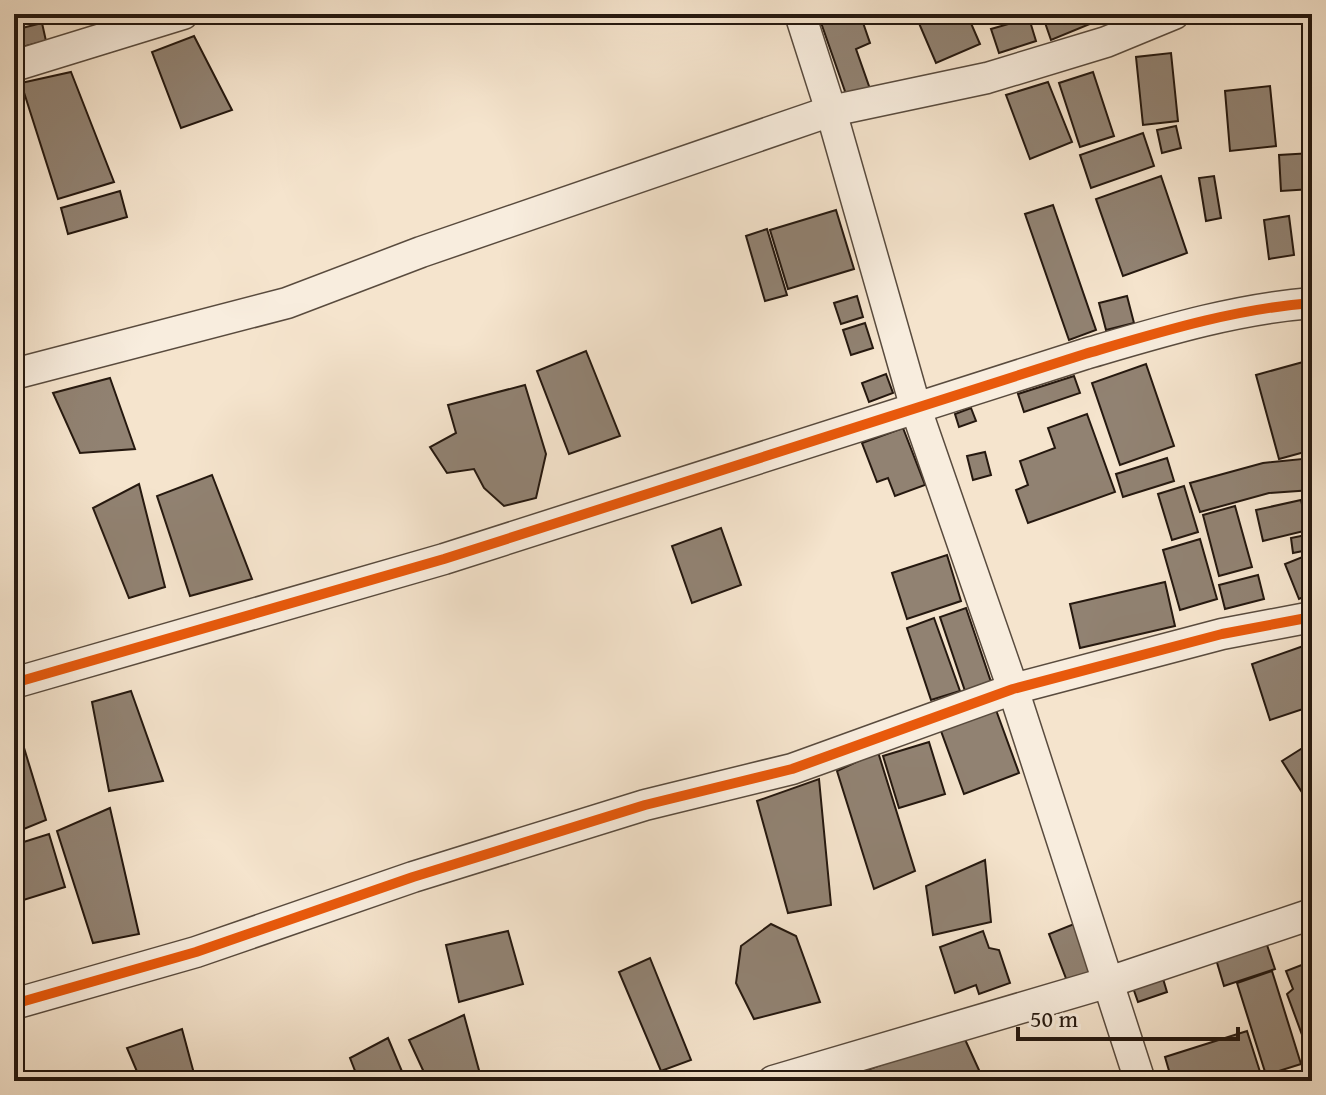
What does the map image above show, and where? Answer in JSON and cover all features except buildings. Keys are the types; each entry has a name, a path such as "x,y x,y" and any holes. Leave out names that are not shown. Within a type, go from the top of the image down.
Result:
{"street":[{"path":"14,66 183,14"},
{"path":"800,14 831,111 916,409 1013,689 1140,1081"},
{"path":"14,374 287,303 421,252 831,111 987,78 1106,42 1174,14"},
{"path":"14,683 444,559 1085,354 1192,323 1285,305 1312,303"},
{"path":"14,1004 196,952 413,877 645,805 792,769 1013,689 1222,634 1312,617"},
{"path":"773,1081 1109,982 1312,914"}],"cycle path":[{"path":"14,683 444,559 1085,354 1226,316 1312,303"},
{"path":"14,1004 196,952 413,877 645,805 792,769 1013,689 1222,634 1312,617"}]}
